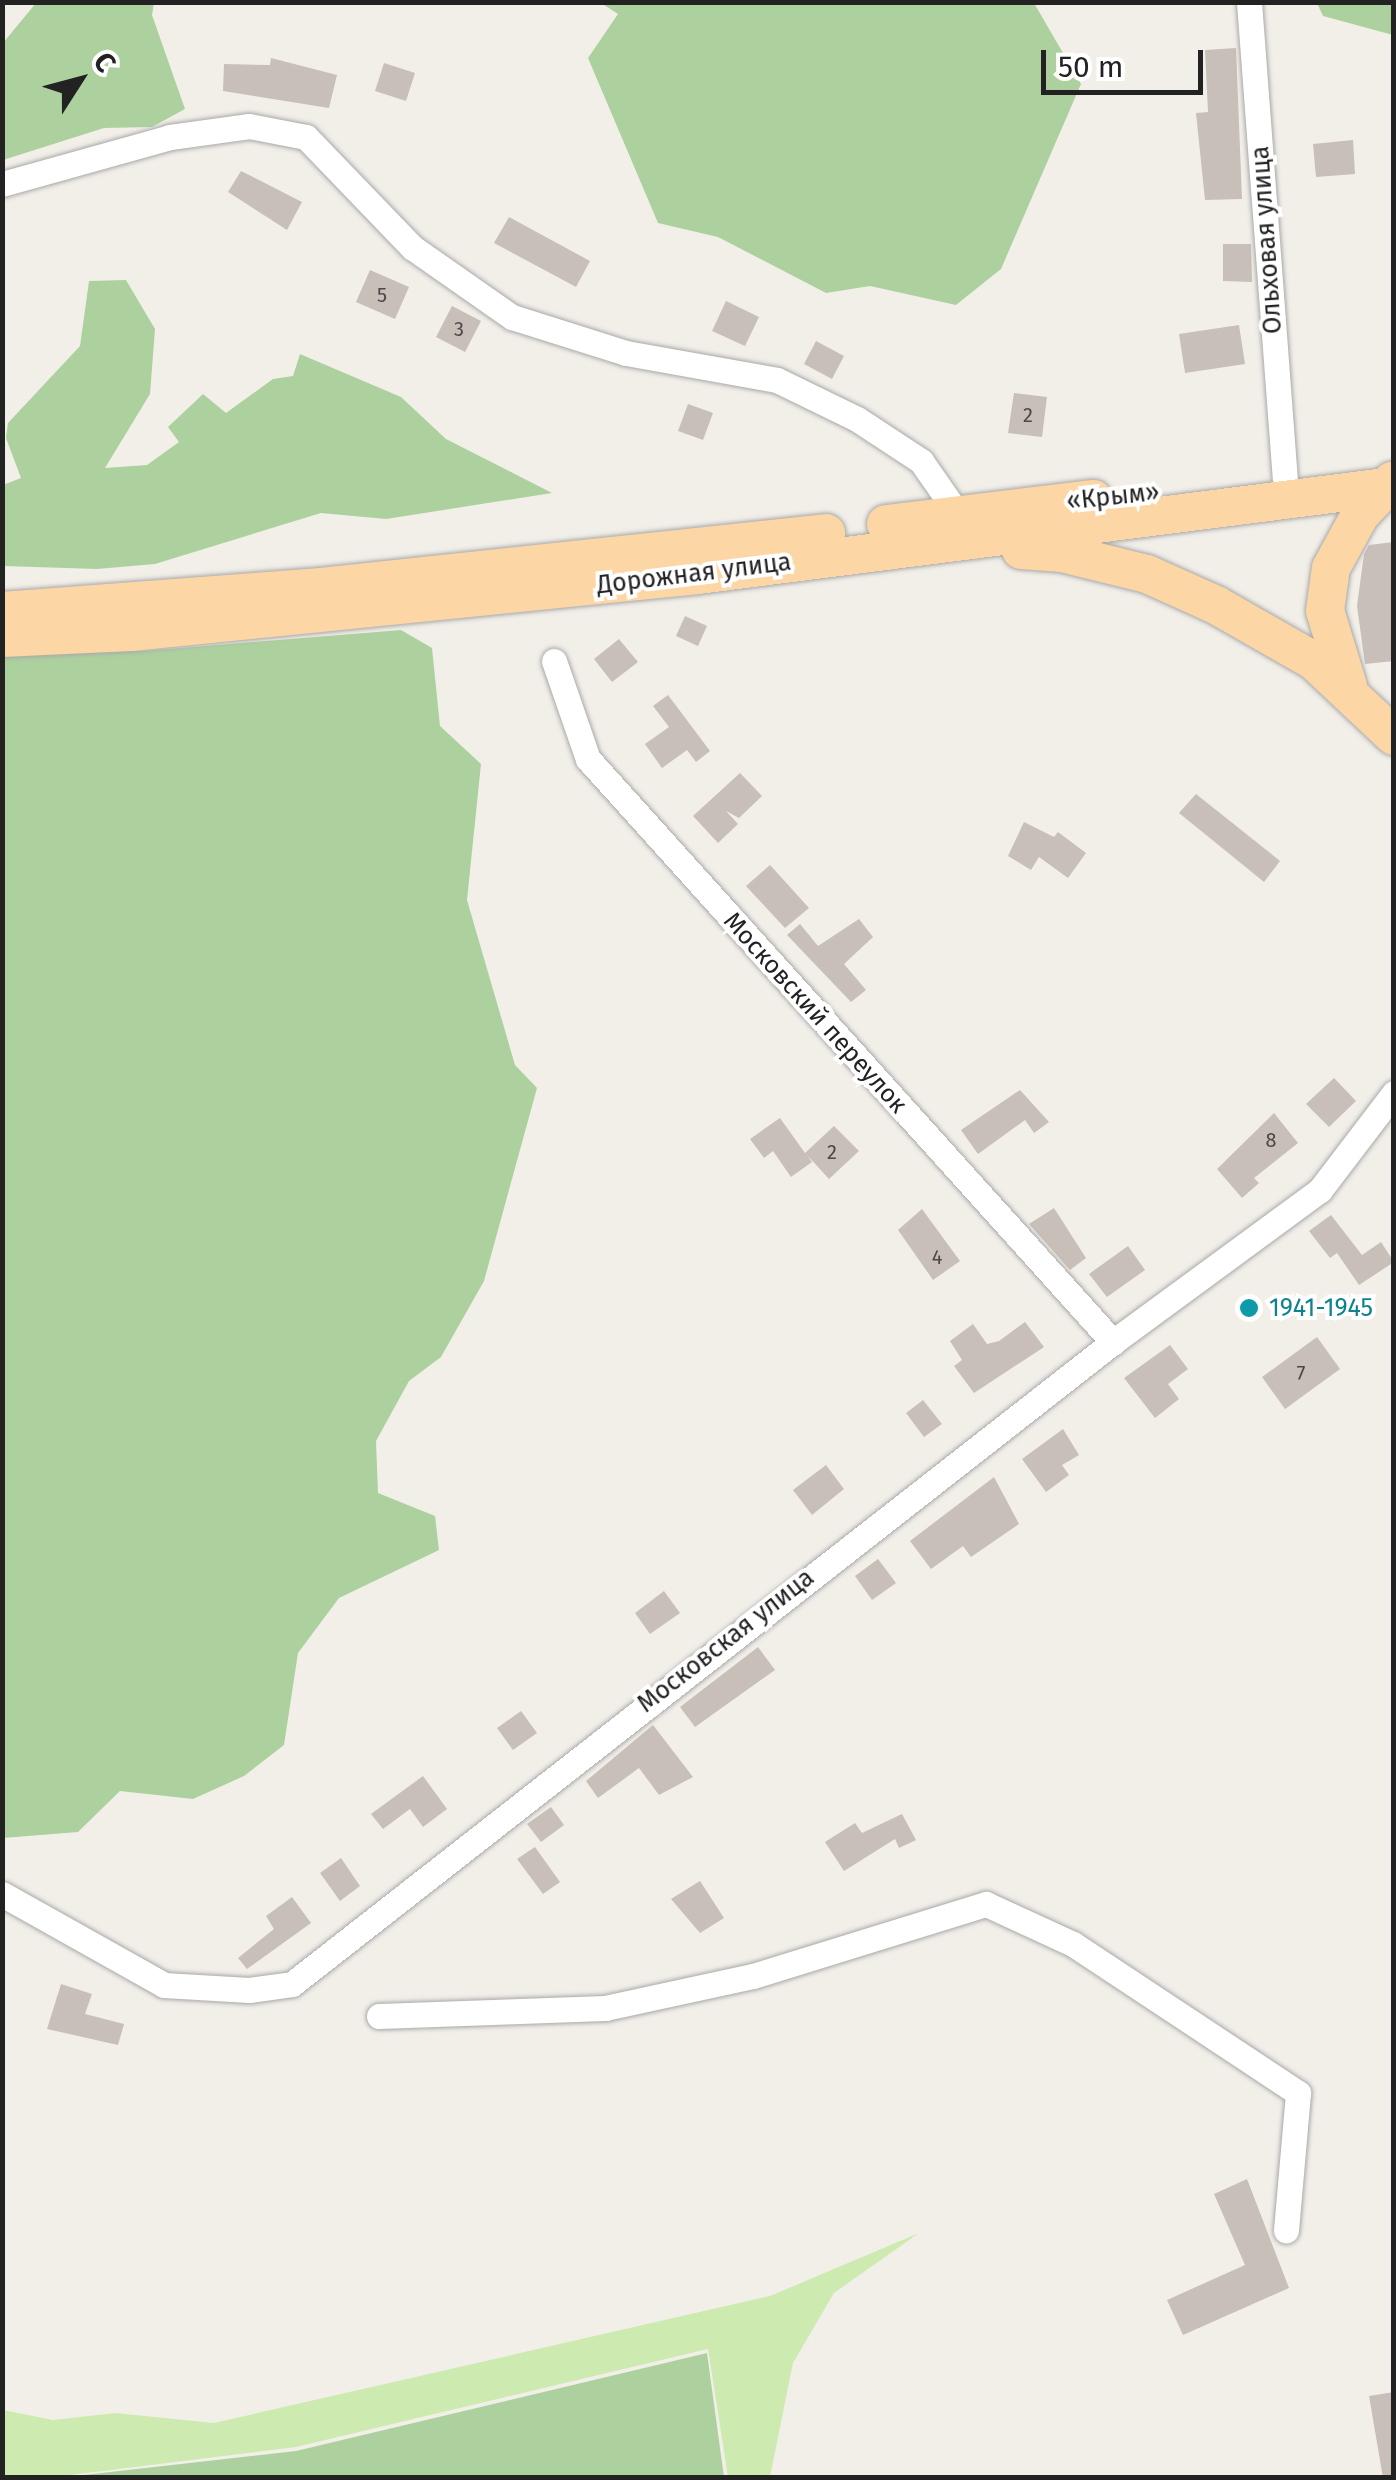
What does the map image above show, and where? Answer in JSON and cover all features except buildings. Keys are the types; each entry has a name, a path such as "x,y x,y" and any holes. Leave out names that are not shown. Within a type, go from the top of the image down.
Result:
{"main road":[{"name":"«Крым»","path":"832,532 1285,478 1391,480"},
{"name":"Дорожная улица","path":"2,638 467,600 894,549 1391,480"},
{"path":"1349,688 1324,611 1330,568 1391,480"},
{"name":"Дорожная улица","path":"2,611 321,587 832,532"},
{"path":"894,549 1062,553 1147,574 1279,636 1349,688 1394,736"}],"street":[{"name":"Ольховая улица","path":"1249,2 1285,478"},
{"path":"2,184 170,137 248,126 306,137 413,248 512,316 626,353 776,380 857,419 922,461 958,514"},
{"name":"Московский переулок","path":"554,662 588,759 1113,1342"},
{"name":"Московская улица","path":"2,1894 164,1985 249,1990 292,1984 1113,1342 1320,1190 1394,1094"},
{"path":"379,2016 604,2008 753,1976 986,1904 1074,1944 1298,2093 1286,2230"}],"green space":[{"path":"36,3 154,3 152,15 185,109 152,127 104,128 3,160 3,43"},
{"path":"601,3 1034,3 1081,84 1001,269 956,305 870,286 826,293 718,237 658,223 588,58 618,14"},
{"path":"1317,3 1393,3 1393,35 1323,16"},
{"path":"126,280 155,329 150,394 105,468 147,465 179,442 168,427 203,394 226,413 273,379 293,376 300,354 401,397 446,439 552,493 386,519 321,513 155,564 97,569 3,566 3,485 21,478 6,438 8,423 80,346 89,281"},
{"path":"401,630 432,648 440,726 481,764 467,900 515,1065 537,1088 484,1281 441,1357 409,1381 376,1441 378,1493 435,1516 439,1550 339,1598 298,1653 284,1745 244,1776 193,1799 120,1791 78,1832 3,1838 3,652 144,651"},
{"path":"919,2233 834,2293 793,2363 770,2477 728,2477 708,2349 296,2447 54,2477 3,2477 3,2410 53,2420 115,2413 214,2423 770,2296"},
{"path":"707,2353 724,2477 66,2477 296,2451"}],"place":[{"name":"1941-1945","path":"1249,1308"}]}
